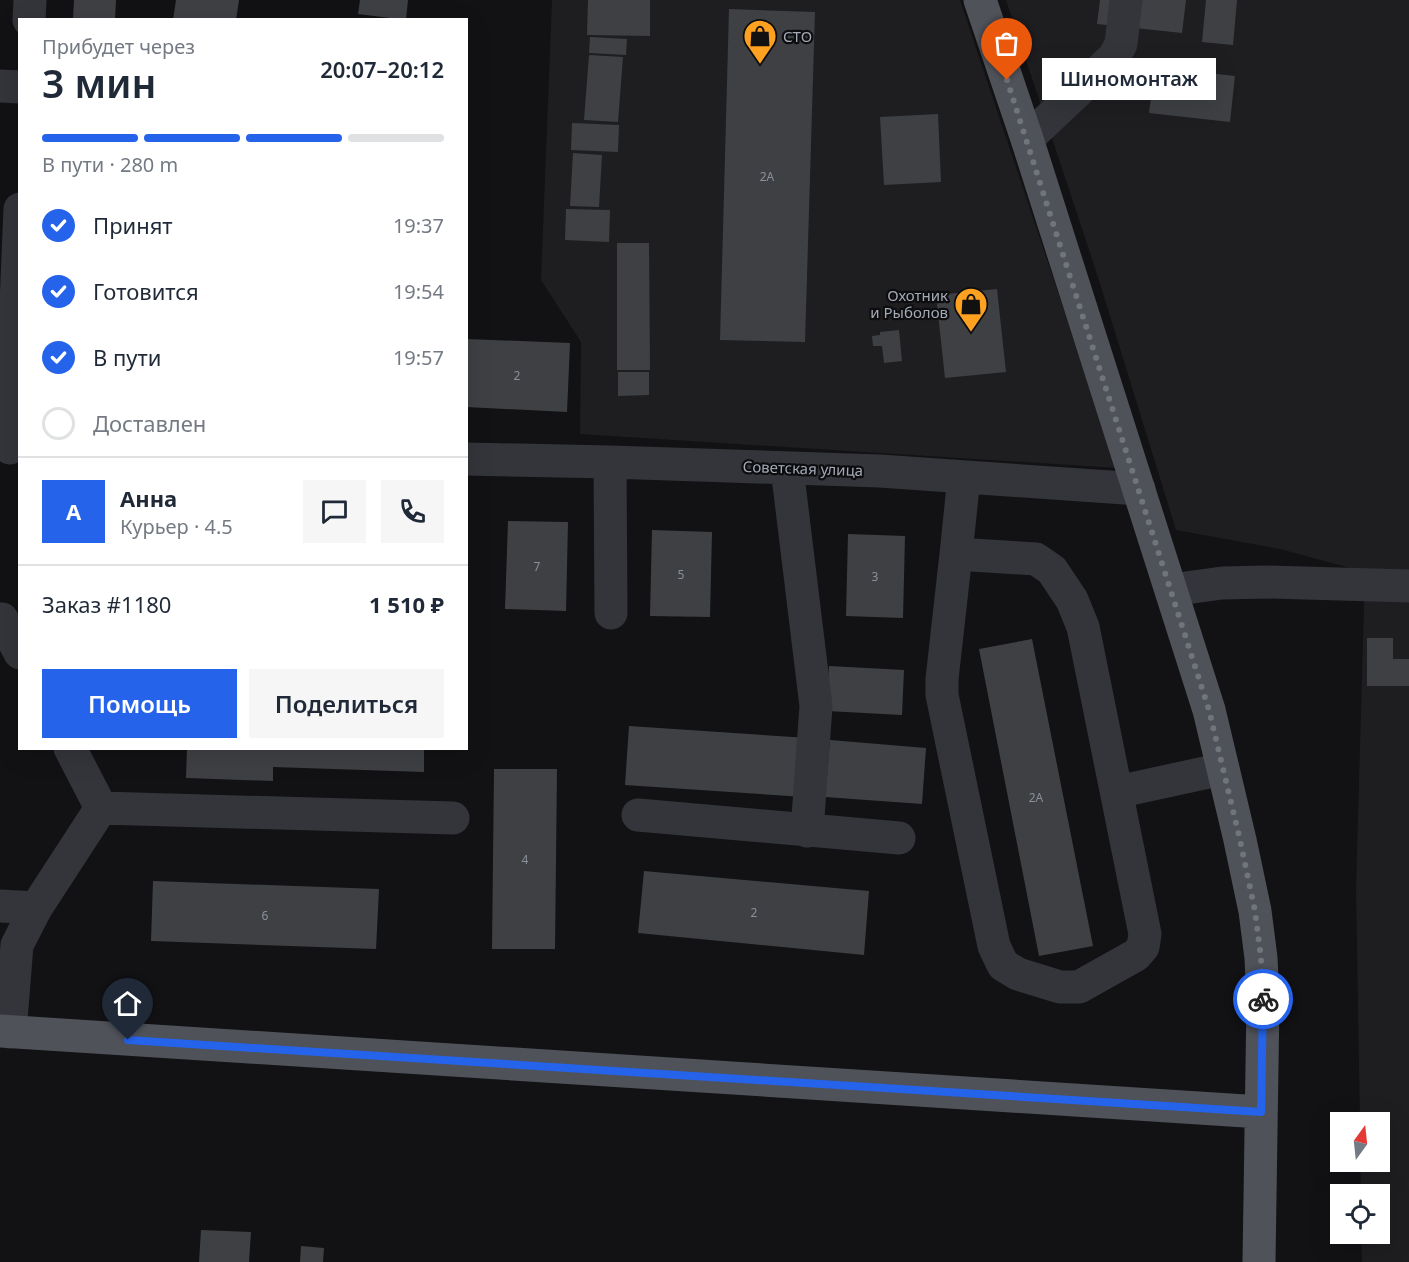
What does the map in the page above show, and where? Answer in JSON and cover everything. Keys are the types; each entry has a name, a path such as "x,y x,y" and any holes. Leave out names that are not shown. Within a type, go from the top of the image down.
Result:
{"main road":[{"path":"980,0 1027,139 1209,710 1240,840 1255,911 1263,1000 1260,1262"},
{"path":"5,1032 1261,1112"}],"street":[{"path":"29,18 30,0"},
{"path":"1027,139 1114,57 1121,44 1126,0"},
{"path":"0,86 18,87"},
{"path":"10,448 8,277 18,220"},
{"name":"Советская улица","path":"468,459 880,471 1139,489"},
{"path":"610,462 610,613"},
{"path":"787,468 816,706 807,831"},
{"path":"956,554 1036,559 1052,570 1072,600 1083,627 1145,934 1143,947 1136,955 1080,987 1060,987 1018,974 1003,965 993,946 942,695 942,679 964,477"},
{"path":"1171,590 1222,583 1266,582 1409,586"},
{"path":"0,619 18,649"},
{"path":"71,750 101,808"},
{"path":"1117,792 1223,769"},
{"path":"101,808 453,818"},
{"path":"5,1032 17,945 36,908 101,808"},
{"path":"638,815 899,838"},
{"path":"0,906 36,908"}],"shaded area":[{"path":"552,0 960,0 1117,468 580,434 581,342 541,280"},
{"path":"1006,0 1409,0 1409,1262 1362,1262 1361,1244 1390,1244 1390,1184 1361,1184 1360,1172 1390,1172 1390,1112 1360,1112 1356,888 1365,572 1280,549 1176,530 1097,274"}],"building":[{"path":"74,0 116,0 115,18 73,18"},
{"path":"176,0 239,0 236,18 173,18"},
{"path":"360,0 408,0 406,18 358,14"},
{"path":"588,0 650,0 650,36 587,35"},
{"path":"1100,0 1186,0 1182,33 1097,24"},
{"path":"1206,0 1237,0 1233,45 1202,42"},
{"path":"729,9 815,12 805,342 720,340"},
{"path":"590,37 627,39 626,55 589,53"},
{"path":"589,55 623,57 618,122 584,120"},
{"path":"1155,67 1235,76 1230,122 1149,113"},
{"path":"938,114 941,182 884,185 880,117"},
{"path":"572,123 619,125 618,152 571,150"},
{"path":"573,153 602,155 599,207 570,206"},
{"path":"566,209 610,210 609,242 565,240"},
{"path":"617,243 649,243 650,370 617,370"},
{"name":"Охотник и Рыболов","path":"997,289 1006,372 945,378 936,295"},
{"path":"899,330 902,361 884,363 882,346 873,346 872,336 880,335 880,332"},
{"path":"468,339 570,343 567,412 468,407"},
{"path":"618,372 649,372 649,395 618,396"},
{"path":"508,521 568,522 566,611 505,609"},
{"path":"652,530 712,532 710,617 650,616"},
{"path":"848,534 905,536 903,618 846,616"},
{"path":"1367,638 1393,638 1393,659 1409,659 1409,686 1367,686"},
{"path":"1032,639 1093,946 1039,956 979,649"},
{"path":"829,666 904,670 902,715 827,711"},
{"path":"629,726 808,738 804,797 625,785"},
{"path":"830,740 926,748 922,804 825,797"},
{"path":"187,750 424,750 424,772 273,767 273,781 186,778"},
{"path":"494,769 557,769 555,949 492,949"},
{"path":"644,871 869,891 864,955 638,933"},
{"path":"153,881 379,889 376,949 151,941"},
{"path":"201,1230 251,1232 249,1262 199,1262"},
{"path":"301,1246 324,1248 323,1262 300,1262"}],"way so far":[{"path":"1007,80 1209,710 1255,911 1263,999"}],"place":[{"name":"СТО","path":"760,65"},
{"name":"Шиномонтаж","path":"1007,80"},
{"name":"Охотник и Рыболов","path":"971,333"}],"route":[{"path":"128,1040 1261,1112 1263,999"}]}
